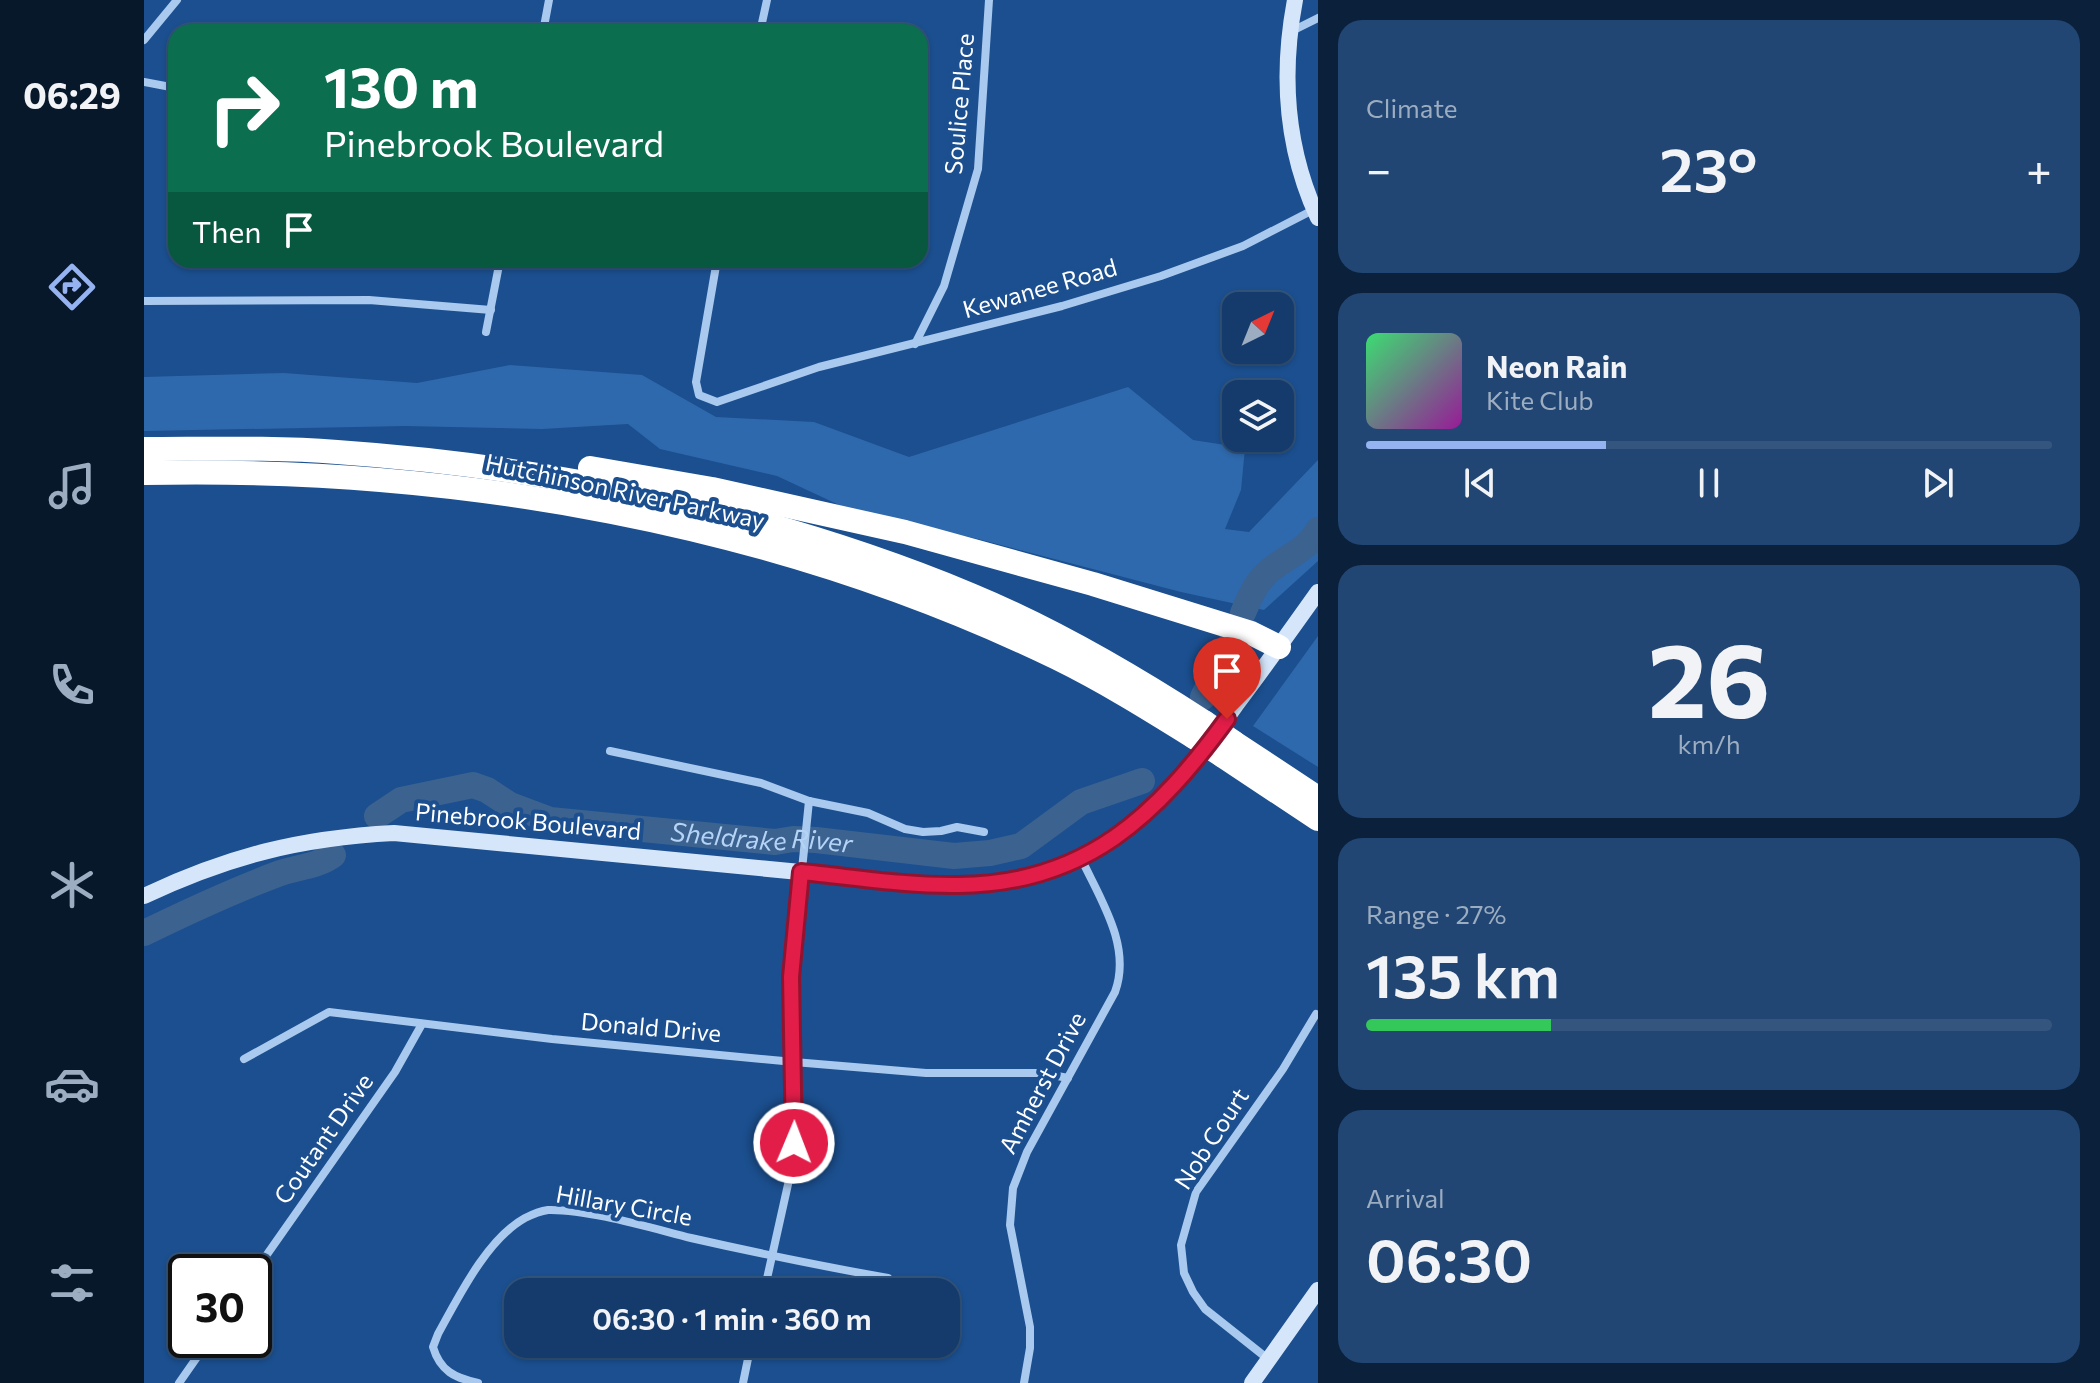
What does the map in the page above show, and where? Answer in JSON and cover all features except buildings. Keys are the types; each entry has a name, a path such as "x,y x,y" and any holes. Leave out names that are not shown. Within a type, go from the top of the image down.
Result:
{"highway":[{"name":"Hutchinson River Parkway","path":"144,449 335,452 487,467 685,503 881,561 973,596 1113,666 1318,819"},
{"path":"487,467 582,467 712,489 816,511 1093,584 1251,633 1279,647"},
{"name":"Hutchinson River Parkway","path":"144,473 309,474 465,488 565,504 718,536 867,582 1010,637 1199,730"},
{"name":"Hutchinson River Parkway","path":"1228,749 1318,798"}],"street":[{"path":"144,40 177,0"},
{"path":"544,24 549,0"},
{"path":"762,24 767,0"},
{"name":"Soulice Place","path":"915,344 944,286 978,169 989,0"},
{"path":"1295,0 1288,100 1291,139 1317,212"},
{"path":"1292,31 1318,18"},
{"path":"144,82 168,86"},
{"name":"Kewanee Road","path":"716,268 696,382 699,395 717,402 819,367 1062,306 1161,276 1243,246 1317,212"},
{"path":"486,332 499,268"},
{"path":"144,301 339,300 491,310"},
{"name":"Pinebrook Boulevard","path":"144,896 205,869 270,849 394,833 961,885 1022,878 1081,858 1130,828 1173,787 1200,755 1318,592"},
{"path":"610,751 761,783 809,801 868,813 905,829 923,832 957,827 984,832"},
{"path":"767,1278 793,1162 795,1123 791,977 809,801"},
{"name":"Amherst Drive","path":"1024,1383 1030,1327 1010,1225 1010,1202 1027,1152 1121,976 1116,935 1081,858"},
{"name":"Donald Drive","path":"244,1059 329,1012 794,1062 926,1073 1042,1073 1068,1078"},
{"name":"Nob Court","path":"1268,1359 1205,1309 1184,1273 1181,1245 1196,1192 1283,1069 1316,1014"},
{"name":"Coutant Drive","path":"267,1254 395,1072 422,1024"},
{"name":"Hillary Circle","path":"478,1383 453,1376 443,1368 433,1347 451,1311 489,1252 504,1234 525,1218 545,1210 571,1212 772,1257 888,1278"},
{"path":"1252,1383 1318,1290"},
{"path":"179,1383 196,1358"},
{"path":"743,1383 748,1358"}],"shaded area":[{"path":"510,365 642,375 716,417 814,422 909,457 1128,387 1193,440 1222,444 1222,452 1245,452 1241,490 1225,529 1249,532 1318,460 1318,561 1264,610 852,511 777,476 660,449 628,424 542,429 405,426 144,431 144,377 284,373 417,383"},
{"path":"1318,636 1318,767 1253,726"}],"waterway":[{"name":"Sheldrake River","path":"1243,613 1261,579 1307,544 1318,530"},
{"name":"Sheldrake River","path":"1203,697 1233,639"},
{"name":"Sheldrake River","path":"377,816 401,800 473,785 510,805 550,820 775,842 816,840 954,856 1021,846 1081,802 1142,781"},
{"name":"Sheldrake River","path":"144,933 242,888 333,855"}],"route":[{"path":"794,1143 791,977 801,872 961,885 1022,878 1062,866 1114,840 1146,815 1187,771 1227,719"}]}
